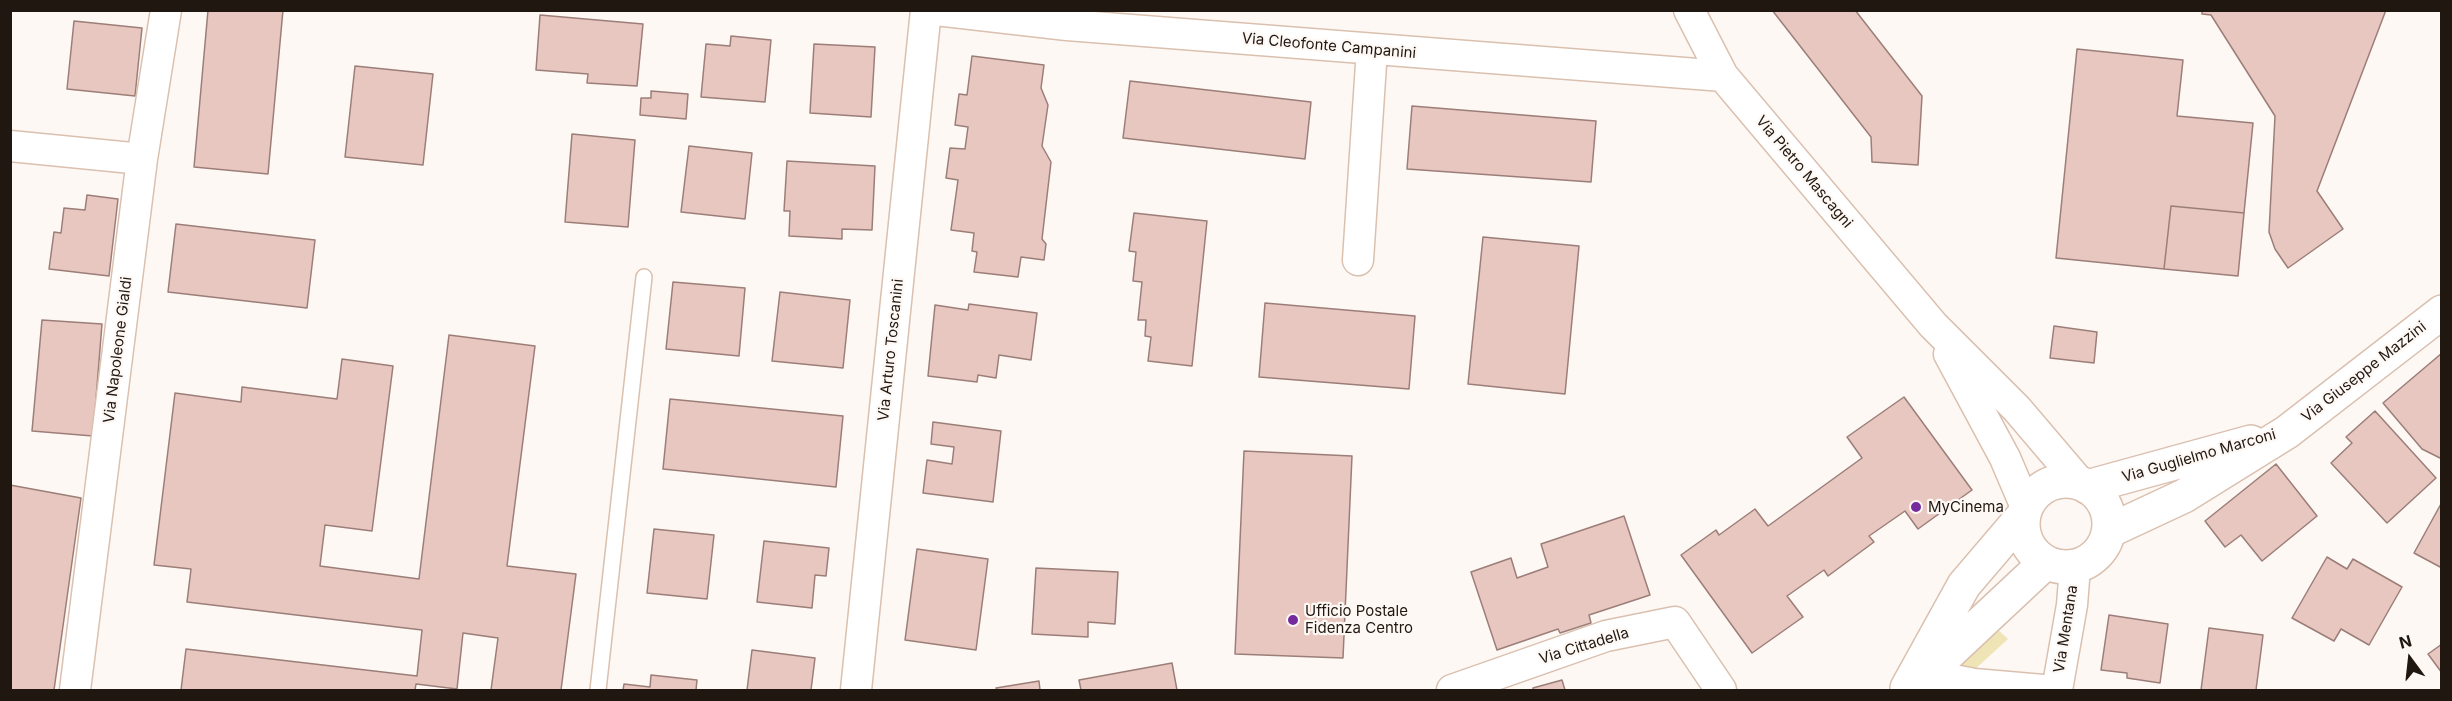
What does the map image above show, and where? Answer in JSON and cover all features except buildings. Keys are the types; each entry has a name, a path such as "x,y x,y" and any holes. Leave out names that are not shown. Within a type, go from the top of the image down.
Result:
{"street":[{"name":"Via Napoleone Gialdi","path":"75,690 142,159 166,10"},
{"name":"Via Arturo Toscanini","path":"856,690 926,10"},
{"name":"Via Cleofonte Campanini","path":"936,10 1067,25 1723,76"},
{"name":"Via Pietro Mascagni","path":"1689,10 1723,76 1933,325 2017,409 2083,485"},
{"path":"1358,260 1372,49"},
{"path":"10,146 142,159"},
{"name":"Via Giuseppe Mazzini","path":"2287,432 2442,312"},
{"name":"Via Pietro Mascagni","path":"1933,325 2006,458 2024,512"},
{"name":"Via Guglielmo Marconi","path":"2024,512 2034,495 2052,483 2083,485 2287,432"},
{"name":"Via Guglielmo Marconi","path":"2109,531 2184,496 2287,432"},
{"path":"1911,686 2060,565 2095,557 2104,545 2109,531 2106,506 2094,492 2083,485"},
{"path":"2024,512 2025,542 2030,551 2060,565"},
{"path":"1911,686 1964,585 2024,512"},
{"name":"Via Mentana","path":"2057,690 2072,605 2060,565"},
{"name":"Via Cittadella","path":"1452,690 1606,636 1675,622 1721,690"},
{"path":"1911,686 1974,684 2043,690"}],"lane":[{"path":"598,690 644,277"}],"shaded area":[{"path":"1996,628 2008,639 1973,671 1952,669"}],"place":[{"name":"MyCinema","path":"1916,507"},
{"name":"Ufficio Postale Fidenza Centro","path":"1293,620"}]}
